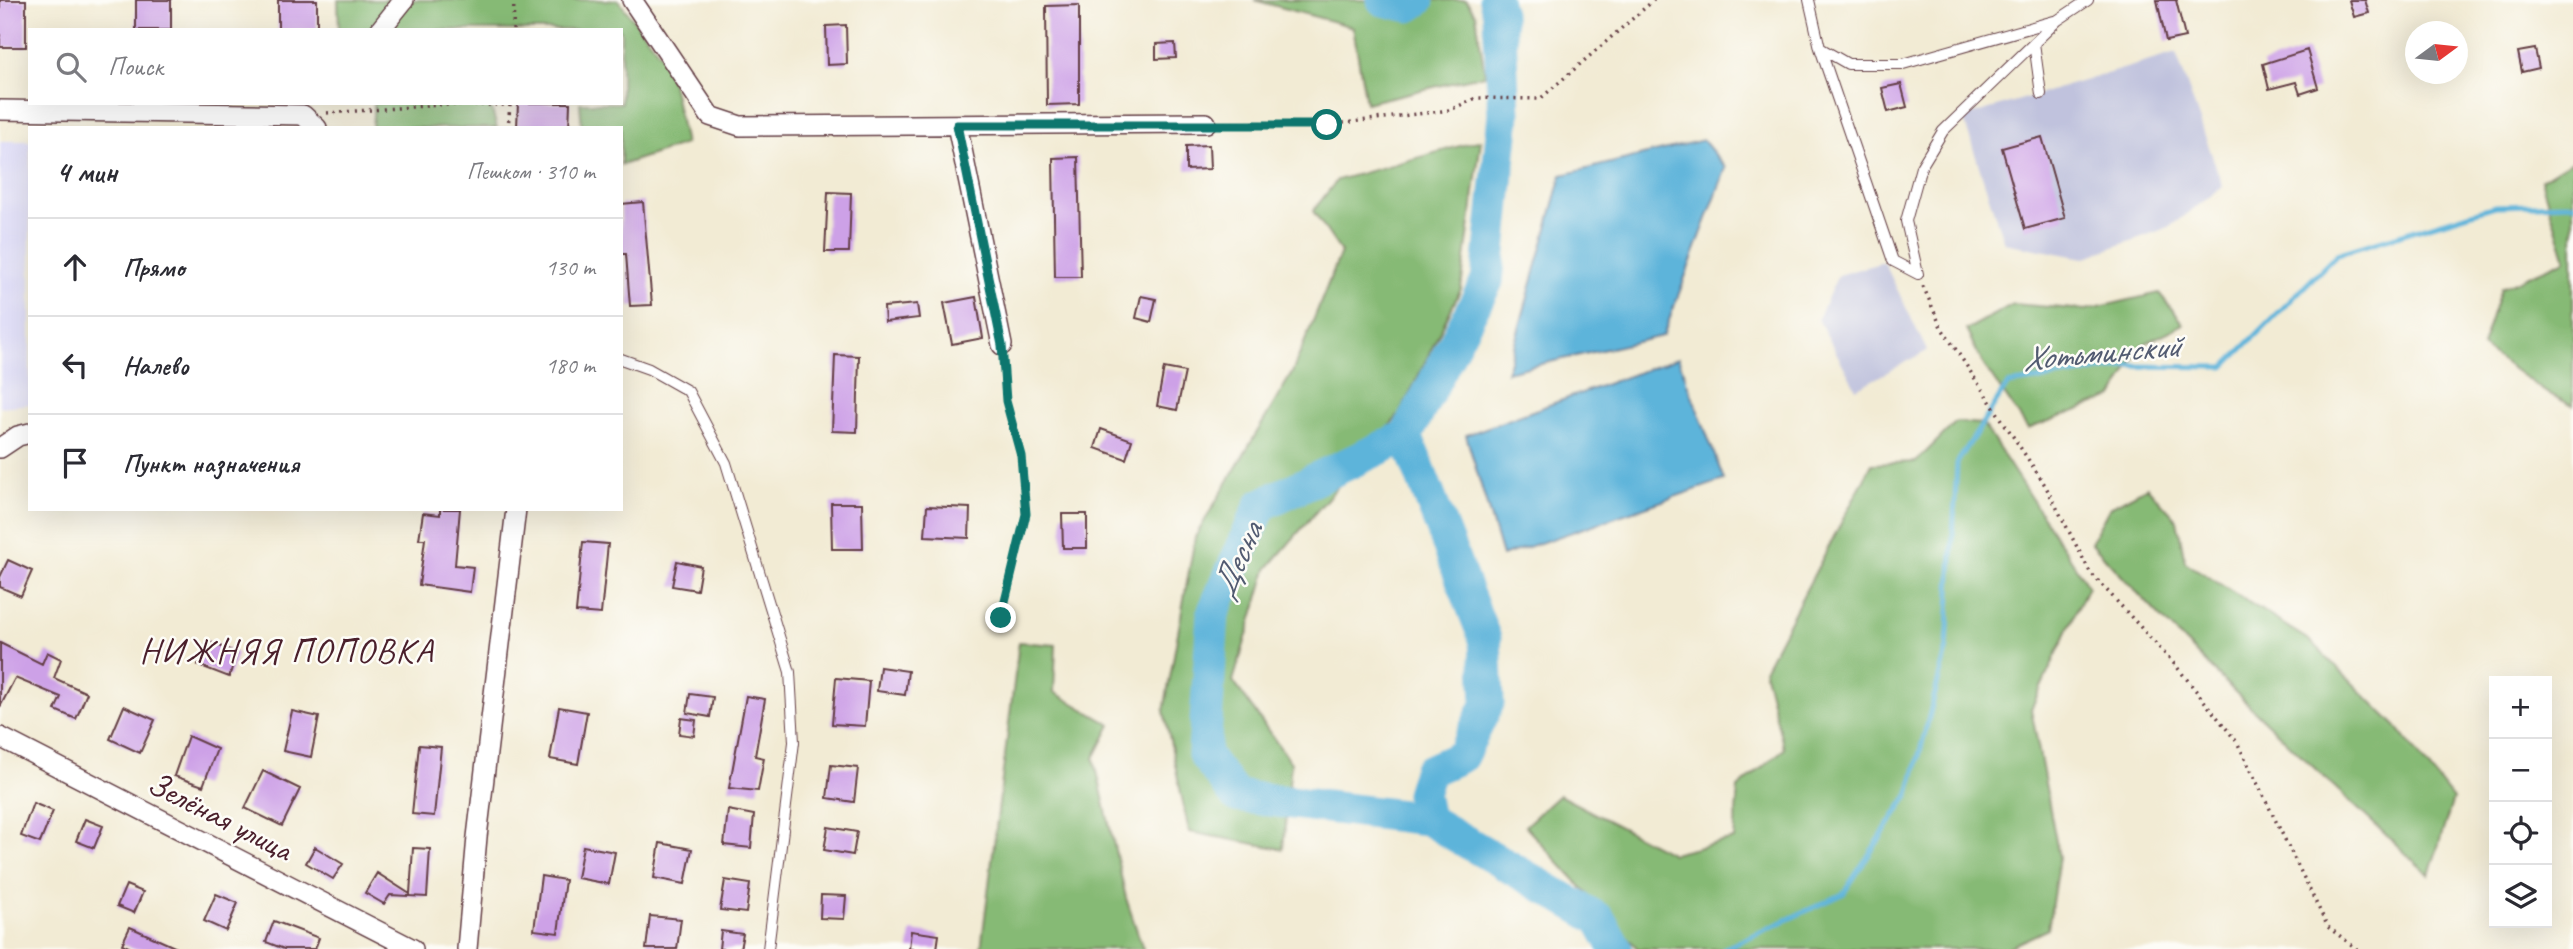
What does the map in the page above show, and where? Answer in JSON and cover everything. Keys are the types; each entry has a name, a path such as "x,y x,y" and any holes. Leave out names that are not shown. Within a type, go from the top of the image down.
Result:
{"street":[{"path":"382,28 404,0"},
{"path":"632,0 710,116 740,125 1206,123"},
{"path":"0,110 311,115"},
{"path":"957,125 1002,345"},
{"path":"0,448 18,436 28,434"},
{"path":"467,949 477,837 516,511"},
{"name":"Зелёная улица","path":"0,737 413,949"}],"lane":[{"path":"1809,0 1820,48 1893,261 1918,274"},
{"path":"1918,274 1906,221 1921,167 1943,131 2058,20 2088,0"},
{"path":"1820,48 1848,64 1903,64 2058,20"},
{"path":"2034,43 2041,94"},
{"path":"623,360 649,369 688,391 726,463 790,672 794,742 768,949"}],"path":[{"path":"513,28 514,0"},
{"path":"1206,123 1327,125 1450,110 1482,98 1540,99 1654,0"},
{"path":"311,115 440,105"},
{"path":"508,126 510,105"},
{"path":"1918,274 1941,327 2045,485 2090,572 2177,667 2237,742 2328,927 2357,949"},
{"path":"1001,618 1026,514 1021,456 1006,401 1002,345"}],"shaded area":[{"path":"2176,53 2223,187 2169,227 2084,258 2004,243 1963,117"},
{"path":"0,141 28,141 28,404 0,407"},
{"path":"1884,262 1927,351 1856,389 1818,319 1838,275"}],"green space":[{"path":"338,0 618,0 668,64 685,144 623,164 623,126 582,126 580,105 623,105 623,28 339,28"},
{"path":"1254,0 1466,0 1476,15 1485,75 1366,103 1353,27"},
{"path":"374,105 491,105 496,126 372,126"},
{"path":"1481,140 1461,289 1399,415 1267,569 1233,681 1291,763 1283,849 1189,832 1164,711 1195,537 1292,373 1341,252 1313,211 1337,180"},
{"path":"2573,160 2573,406 2542,390 2482,346 2501,288 2566,260 2541,180"},
{"path":"2159,293 2184,324 2142,345 2113,397 2028,429 1983,364 1966,330 2013,304 2086,310"},
{"path":"1956,422 1983,424 2088,586 2031,709 2059,857 2048,929 2005,949 1638,949 1525,826 1559,795 1672,854 1734,839 1738,788 1784,749 1764,670 1872,464 1916,462"},
{"path":"2147,487 2177,520 2185,562 2310,641 2396,726 2453,799 2429,875 2214,671 2091,542 2110,507"},
{"path":"1019,642 1056,645 1054,692 1111,725 1094,758 1126,898 1143,949 981,949"}],"water":[{"path":"1703,140 1726,168 1663,336 1507,372 1562,175"},
{"path":"1678,358 1724,480 1502,556 1466,435"}],"building":[{"path":"0,0 26,0 26,47 0,47"},
{"path":"136,0 171,0 171,28 136,28"},
{"path":"278,0 317,0 317,28 278,28"},
{"path":"2157,0 2176,0 2185,37 2166,41"},
{"path":"2349,0 2365,0 2369,13 2354,17"},
{"path":"1079,5 1079,104 1047,105 1046,6"},
{"path":"846,25 847,64 827,65 826,26"},
{"path":"1175,43 1176,58 1156,59 1156,44"},
{"path":"2535,49 2539,68 2522,72 2518,52"},
{"path":"2307,50 2318,88 2300,94 2296,82 2269,89 2263,64"},
{"path":"1901,84 1907,107 1888,112 1882,88"},
{"path":"518,105 570,105 569,126 517,126"},
{"path":"2042,137 2065,218 2025,229 2002,148"},
{"path":"1209,145 1210,169 1186,170 1186,146"},
{"path":"1078,157 1081,277 1055,277 1053,158"},
{"path":"828,192 851,193 849,252 825,252"},
{"path":"643,202 652,305 630,306 626,254 623,254 623,204"},
{"path":"1141,296 1156,299 1151,322 1136,318"},
{"path":"976,297 983,338 952,344 944,303"},
{"path":"917,304 919,318 885,322 884,307"},
{"path":"835,355 859,356 857,432 832,431"},
{"path":"1164,368 1185,372 1177,410 1157,406"},
{"path":"1101,429 1132,440 1126,459 1095,448"},
{"path":"831,503 862,503 863,549 832,549"},
{"path":"927,506 970,508 969,538 925,536"},
{"path":"440,511 460,511 455,565 473,567 470,592 419,585 425,539 419,539 423,513 440,515"},
{"path":"1062,514 1087,514 1087,548 1063,548"},
{"path":"583,542 608,544 601,614 576,612"},
{"path":"8,560 32,571 21,596 0,587 0,577"},
{"path":"677,561 701,566 697,590 672,586"},
{"path":"207,641 237,653 229,677 198,665"},
{"path":"0,643 42,664 47,652 61,659 54,678 87,693 76,719 55,710 61,697 15,678 0,707"},
{"path":"880,667 908,671 905,695 877,691"},
{"path":"836,678 869,681 865,726 832,724"},
{"path":"690,694 713,697 710,717 687,713"},
{"path":"746,696 765,699 755,756 764,758 758,791 729,788"},
{"path":"124,706 155,720 140,753 110,739"},
{"path":"559,707 587,712 578,764 550,759"},
{"path":"292,711 319,717 311,757 283,751"},
{"path":"681,718 696,720 694,736 679,734"},
{"path":"188,736 217,749 203,786 174,776"},
{"path":"419,745 441,747 434,816 412,814"},
{"path":"831,765 858,768 854,802 827,798"},
{"path":"263,771 300,789 282,826 245,808"},
{"path":"33,803 53,811 40,843 21,836"},
{"path":"728,810 754,815 751,848 724,845"},
{"path":"85,819 103,826 94,848 76,841"},
{"path":"828,827 857,832 853,855 824,850"},
{"path":"660,843 692,849 685,884 654,878"},
{"path":"583,846 615,852 609,884 577,878"},
{"path":"315,847 343,864 333,879 306,863"},
{"path":"413,848 430,849 427,897 390,895 384,904 365,893 377,873 410,894"},
{"path":"541,876 565,880 558,933 534,930"},
{"path":"725,880 750,884 746,913 720,910"},
{"path":"126,885 143,892 134,913 117,906"},
{"path":"216,894 238,903 226,931 204,921"},
{"path":"821,895 846,896 844,919 820,918"},
{"path":"650,916 681,919 677,949 646,949"},
{"path":"274,921 319,938 315,949 284,949 266,942"},
{"path":"130,927 179,949 133,949 122,944"},
{"path":"721,931 743,934 740,949 719,949"},
{"path":"911,931 939,935 937,949 909,949"}],"waterway":[{"name":"Десна","path":"1383,0 1409,6 1418,0"},
{"name":"Десна","path":"1495,0 1499,14 1504,114 1487,281 1406,436 1261,505 1213,613 1204,754 1236,796 1427,819 1599,919 1616,949"},
{"name":"Хотьминский","path":"1723,949 1843,894 1909,794 1947,647 1957,463 2008,384 2131,366 2224,367 2337,254 2495,206 2573,204"},
{"path":"1406,436 1485,639 1488,703 1462,756 1429,771 1422,794 1427,819"}],"district":[{"name":"НИЖНЯЯ ПОПОВКА","path":"287,650"}],"route":[{"path":"1001,618 1016,565 1026,514 1021,456 1006,401 1002,345 957,125 1327,125"}]}
